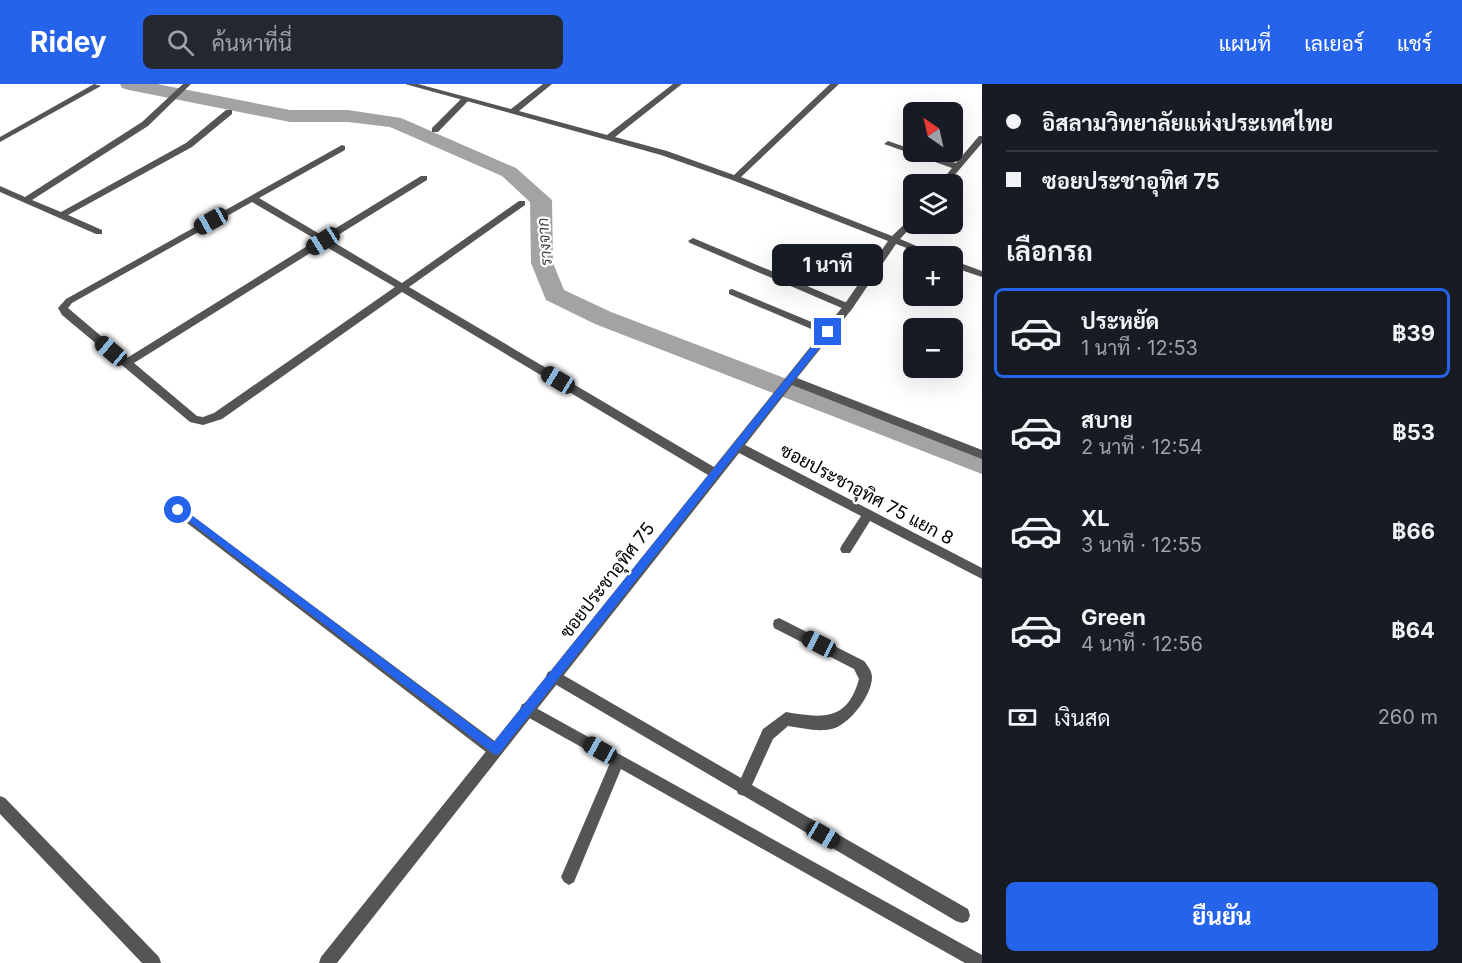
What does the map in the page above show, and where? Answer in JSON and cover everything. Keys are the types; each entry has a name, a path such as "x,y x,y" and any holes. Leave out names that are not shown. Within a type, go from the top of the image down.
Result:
{"street":[{"path":"26,200 145,124 187,84"},
{"path":"409,84 426,86 466,99 610,137 735,178 907,246"},
{"path":"514,111 549,84"},
{"path":"610,137 678,84"},
{"path":"735,178 835,84"},
{"path":"0,140 98,86"},
{"path":"435,130 466,99"},
{"path":"62,216 189,145 229,112"},
{"path":"953,174 982,138"},
{"path":"888,144 959,167"},
{"path":"342,148 69,301 63,308 66,313 194,419 203,422 218,416 522,203"},
{"path":"126,363 424,178"},
{"path":"0,189 99,232"},
{"path":"252,198 714,473"},
{"name":"ซอยประชาอุทิศ 75","path":"327,963 848,307 903,230"},
{"path":"693,241 848,307"},
{"path":"963,267 982,274"},
{"path":"732,292 828,332"},
{"path":"788,380 982,455"},
{"name":"ซอยประชาอุทิศ 75 แยก 8","path":"736,446 982,574"},
{"path":"178,510 495,750"},
{"path":"846,549 868,515"},
{"path":"743,789 768,734 786,719 835,723 849,712 865,684 866,675 858,665 779,624"},
{"path":"553,676 962,915"},
{"path":"527,710 981,963"},
{"path":"569,877 618,760"},
{"path":"0,803 153,963"}],"waterway":[{"name":"รางจาก","path":"129,84 290,116 348,116 394,122 509,172 541,200 542,263 554,295 603,318 982,464"}],"route":[{"path":"178,510 495,750 828,332"}]}
